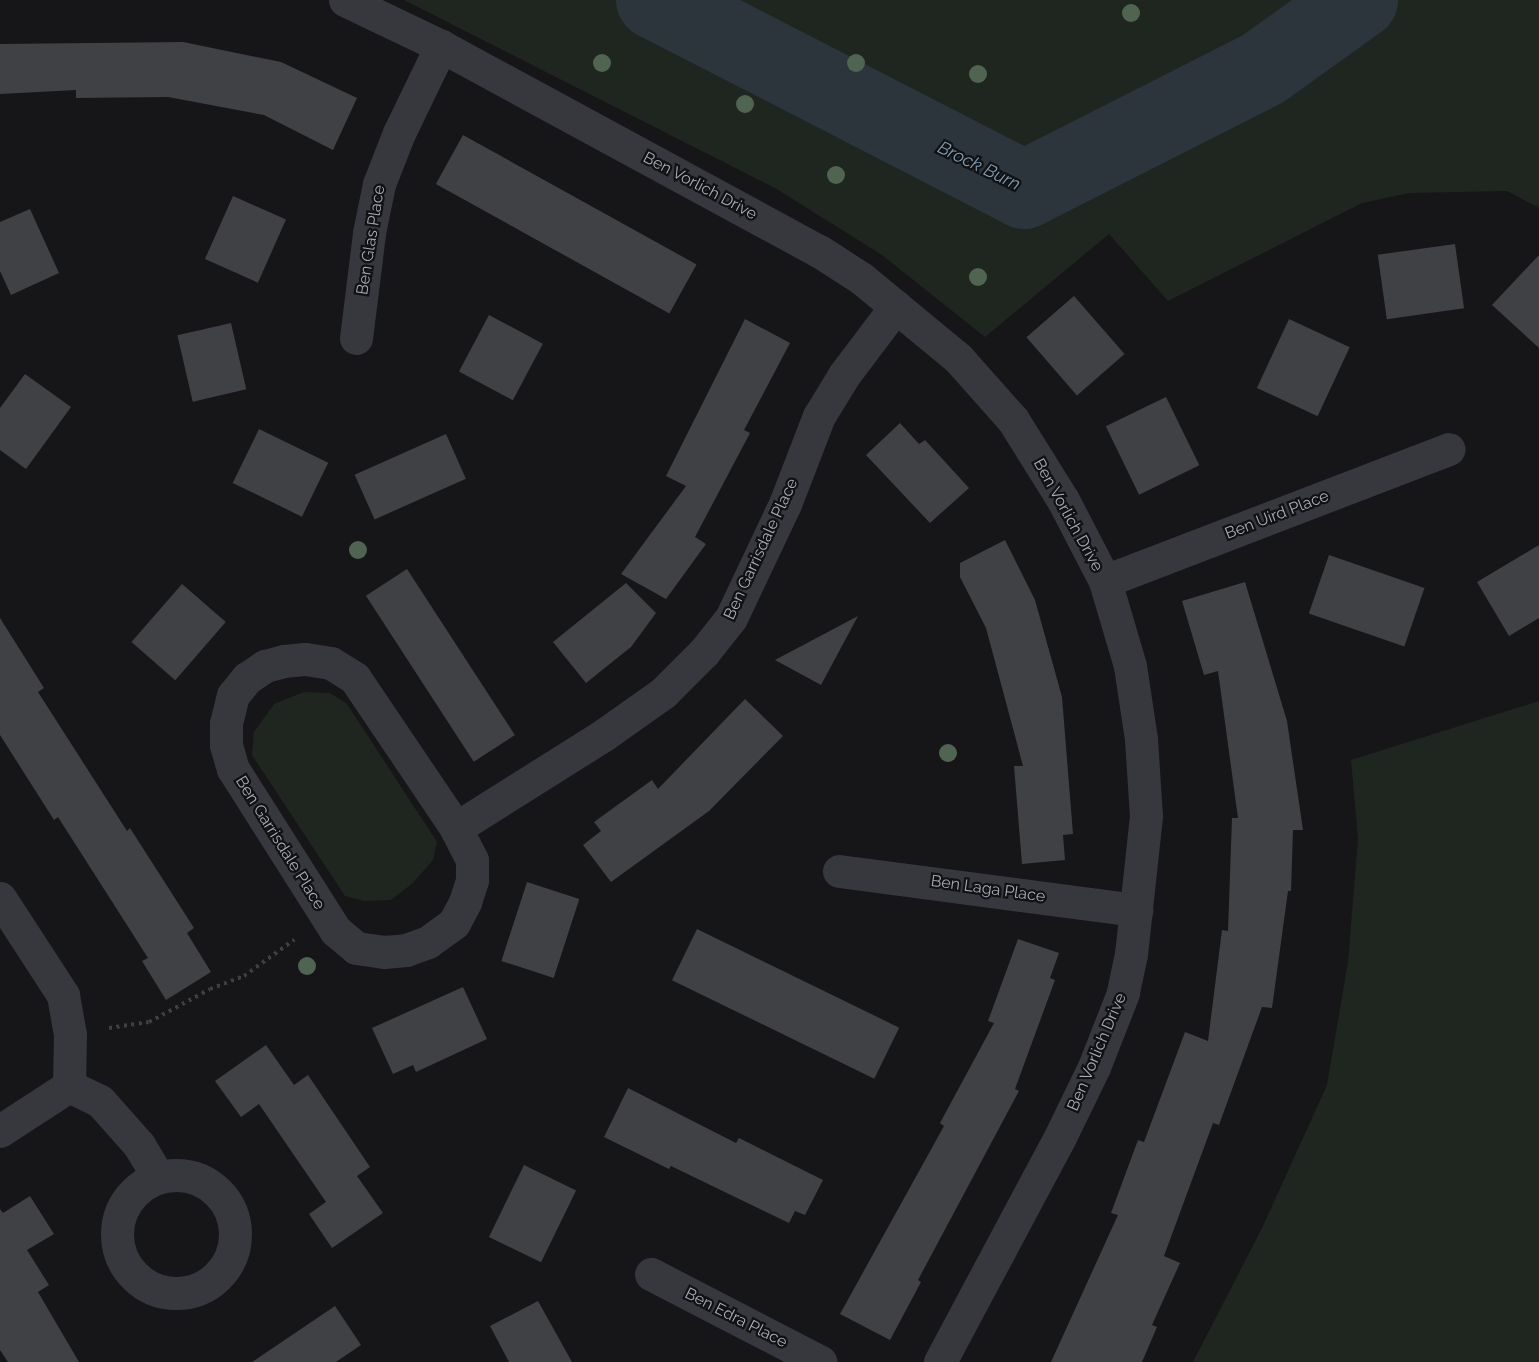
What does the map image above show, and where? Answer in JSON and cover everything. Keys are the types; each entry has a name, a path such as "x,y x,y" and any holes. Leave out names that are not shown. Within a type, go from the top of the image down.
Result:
{"street":[{"name":"Ben Vorlich Drive","path":"345,0 441,46 819,251 861,278 958,358 1013,420 1063,500 1105,581 1130,666 1141,739 1146,816 1131,954 1123,993 1094,1067 1060,1137 940,1362"},
{"name":"Ben Glas Place","path":"356,338 369,233 379,184 399,133 441,46"},
{"name":"Ben Garrisdale Place","path":"456,828 605,734 663,693 704,652 731,618 752,577 785,504 819,416 844,375 896,306"},
{"name":"Ben Uird Place","path":"1105,581 1448,449"},
{"name":"Ben Garrisdale Place","path":"305,659 330,663 355,678 456,828 472,860 472,880 465,902 454,923 428,942 406,950 384,952 356,948 336,931 233,769 226,745 226,723 233,695 265,666 305,659"},
{"name":"Ben Laga Place","path":"839,871 1136,910"},
{"path":"0,898 63,995 70,1034 69,1086"},
{"path":"0,1131 24,1118 69,1086"},
{"path":"69,1086 100,1101 138,1145 158,1177"},
{"name":"Ben Edra Place","path":"651,1274 821,1362"}],"path":[{"path":"70,1034 149,1022 210,989 244,976 327,917"}],"shaded area":[{"path":"404,0 1539,0 1539,208 1507,191 1409,193 1362,203 1168,301 1109,234 985,337 882,255 775,188"},
{"path":"304,692 330,693 347,704 437,842 433,860 413,883 391,900 364,901 345,896 252,755 254,732 274,704"},
{"path":"1539,701 1539,1362 1193,1362 1262,1228 1327,1085 1348,962 1358,839 1351,760"}],"building":[{"path":"183,42 281,62 357,98 333,150 264,115 168,97 76,98 76,90 0,94 0,44"},
{"path":"463,135 697,264 669,313 436,184"},
{"path":"233,196 286,220 258,283 205,259"},
{"path":"30,209 59,273 11,295 0,271 0,222"},
{"path":"1455,244 1464,308 1387,319 1378,255"},
{"path":"1539,255 1539,348 1492,305"},
{"path":"1074,296 1125,354 1077,395 1026,337"},
{"path":"489,315 543,344 513,400 459,372"},
{"path":"745,319 790,343 744,430 750,433 695,537 706,544 666,599 621,574 686,486 666,476"},
{"path":"1289,319 1350,347 1318,416 1257,388"},
{"path":"231,323 246,389 193,402 177,335"},
{"path":"25,374 71,407 26,469 0,450 0,408"},
{"path":"1166,397 1199,465 1139,495 1106,426"},
{"path":"900,423 919,444 925,440 969,488 930,523 866,455"},
{"path":"259,429 328,463 302,517 233,483"},
{"path":"446,434 466,479 375,519 355,475"},
{"path":"1005,540 1035,600 1062,697 1073,834 1063,835 1065,860 1022,864 1014,766 1023,766 986,628 960,577 960,563"},
{"path":"1539,545 1539,618 1509,636 1477,582"},
{"path":"1329,555 1424,588 1404,647 1309,614"},
{"path":"407,569 515,735 474,762 366,596"},
{"path":"1245,582 1287,721 1303,830 1293,830 1291,891 1288,891 1272,1008 1262,1007 1219,1125 1213,1123 1164,1256 1180,1263 1152,1325 1157,1327 1142,1362 1051,1362 1118,1215 1111,1213 1138,1140 1144,1142 1185,1032 1208,1041 1222,930 1228,931 1232,818 1238,818 1218,671 1204,675 1182,601"},
{"path":"626,583 656,613 631,647 586,683 553,642"},
{"path":"182,584 226,622 175,680 131,642"},
{"path":"858,616 821,685 775,660"},
{"path":"0,618 44,688 38,692 127,831 130,828 194,928 187,933 211,972 166,1000 142,961 148,958 58,817 54,820 0,735"},
{"path":"745,699 783,736 709,811 611,882 583,845 601,831 594,822 652,780 658,789"},
{"path":"527,882 579,899 554,978 501,961"},
{"path":"697,929 899,1028 874,1079 672,980"},
{"path":"1018,939 1059,953 1050,978 1055,980 1015,1089 1019,1091 918,1280 921,1282 890,1340 840,1314 944,1126 940,1123 994,1023 988,1021"},
{"path":"463,987 487,1039 416,1072 413,1065 393,1074 372,1028"},
{"path":"266,1045 294,1085 308,1075 370,1167 357,1176 383,1213 332,1248 309,1214 326,1202 259,1104 241,1117 215,1081"},
{"path":"628,1088 736,1143 739,1138 823,1180 805,1215 795,1211 789,1223 671,1166 669,1169 604,1137"},
{"path":"524,1165 576,1190 541,1262 489,1237"},
{"path":"30,1196 54,1234 27,1250 49,1285 38,1292 79,1362 8,1362 0,1350 0,1209 3,1213"},
{"path":"538,1301 572,1362 509,1362 490,1326"},
{"path":"335,1306 361,1345 336,1362 252,1362"}],"waterway":[{"name":"Brock Burn","path":"655,0 1024,190 1264,68 1359,0"}]}
